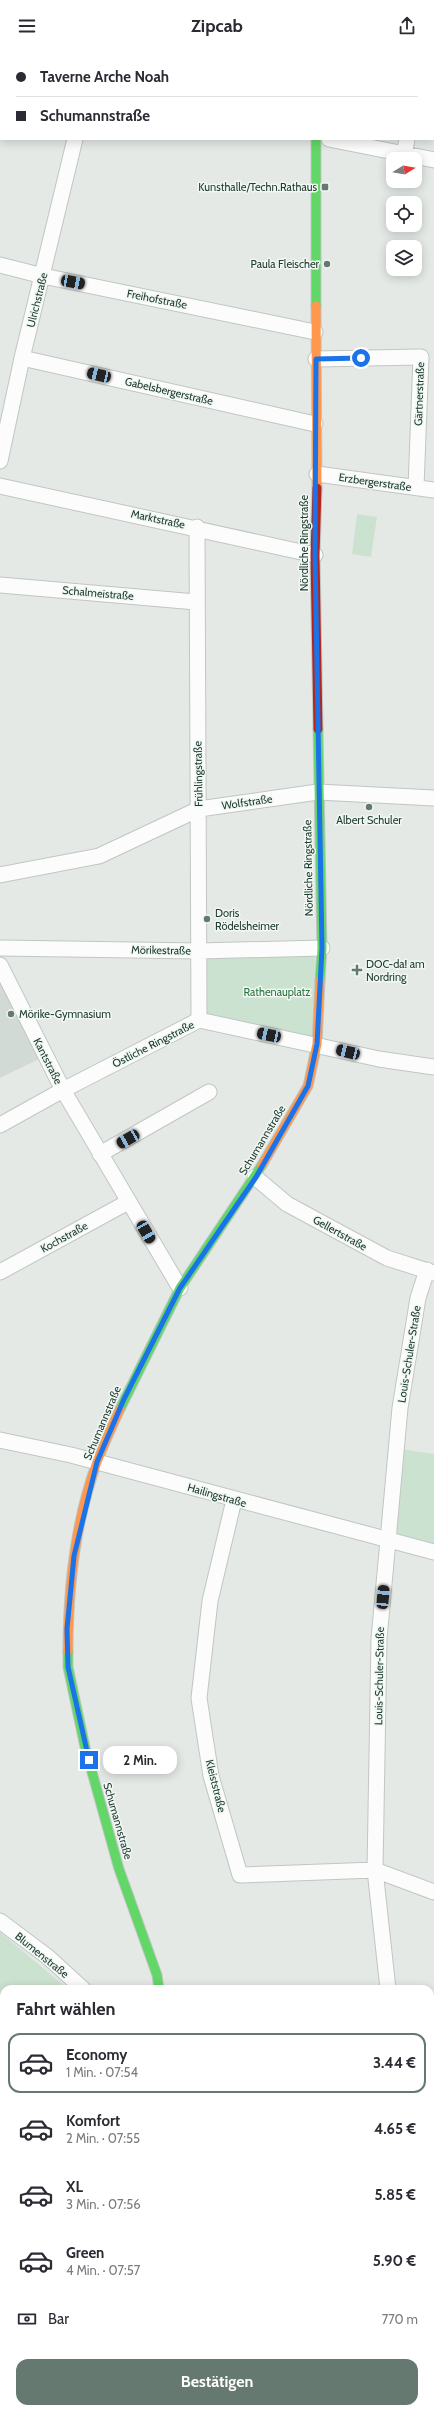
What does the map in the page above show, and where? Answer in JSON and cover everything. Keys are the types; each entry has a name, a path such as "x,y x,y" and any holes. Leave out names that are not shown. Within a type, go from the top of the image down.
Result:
{"street":[{"name":"Ulrichstraße","path":"0,462 22,358 75,140"},
{"name":"Nördliche Ringstraße","path":"316,140 315,424 317,474 315,555 318,792 322,948"},
{"path":"334,140 390,152"},
{"path":"405,152 407,140"},
{"path":"422,158 434,160"},
{"name":"Freihofstraße","path":"0,265 43,276 315,332"},
{"name":"Gärtnerstraße","path":"316,359 421,357 416,487"},
{"name":"Gabelsbergerstraße","path":"22,358 315,424"},
{"name":"Erzbergerstraße","path":"317,474 434,490"},
{"name":"Marktstraße","path":"0,486 315,555"},
{"name":"Frühlingstraße","path":"197,528 196,602 199,809 199,1020"},
{"name":"Schalmeistraße","path":"0,585 196,602"},
{"name":"Wolfstraße","path":"0,874 99,856 135,841 199,809 318,792 434,798"},
{"name":"Mörikestraße","path":"0,948 199,951 322,948"},
{"name":"Schumannstraße","path":"158,1985 157,1975 119,1869 85,1747 68,1667 67,1629 70,1580 74,1556 97,1462 124,1399 180,1288 256,1177 308,1086 317,1044 322,948"},
{"name":"Kantstraße","path":"0,965 63,1090 180,1288"},
{"name":"Östliche Ringstraße","path":"0,1125 63,1090 199,1020 317,1044 379,1059 434,1067"},
{"path":"100,1154 209,1092"},
{"name":"Gellertstraße","path":"256,1177 287,1204 387,1258 431,1272"},
{"name":"Kochstraße","path":"0,1272 128,1202"},
{"name":"Louis-Schuler-Straße","path":"388,1985 375,1870 379,1639 400,1408 418,1298 431,1272"},
{"name":"Hailingstraße","path":"0,1440 97,1462 234,1500 434,1552"},
{"name":"Kleiststraße","path":"234,1500 210,1601 199,1698 211,1776 240,1875 375,1870 434,1892"},
{"name":"Blumenstraße","path":"0,1921 48,1957 79,1985"}],"shaded area":[{"name":"Mörike-Gymnasium","path":"0,971 43,1057 0,1078"}],"green space":[{"path":"357,514 377,517 371,557 352,554"},
{"name":"Rathenauplatz","path":"315,953 314,1038 205,1017 207,957"},
{"path":"400,1449 434,1454 434,1549 391,1539"},
{"path":"0,1932 63,1985 0,1985"}],"traffic: fast":[{"path":"316,140 316,306"},
{"path":"318,729 322,948 320,980"},
{"path":"120,1409 180,1288 262,1165"},
{"path":"68,1651 68,1667 85,1747 119,1869 157,1975 158,1985"}],"traffic: slow":[{"path":"316,306 317,488"},
{"path":"262,1165 308,1086 317,1044 320,980"},
{"path":"68,1651 71,1579 83,1508 97,1462 120,1409"}],"traffic: jam":[{"path":"317,488 315,555 318,729"}],"place":[{"name":"Kunsthalle/Techn.Rathaus","path":"325,187"},
{"name":"Paula Fleischer","path":"327,264"},
{"name":"Albert Schuler","path":"369,807"},
{"name":"Doris Rödelsheimer","path":"207,919"},
{"name":"DOC-da! am Nordring","path":"357,970"},
{"name":"Mörike-Gymnasium","path":"11,1014"}],"route":[{"path":"89,1760 71,1686 68,1667 67,1629 70,1580 74,1556 97,1462 124,1399 180,1288 256,1177 308,1086 314,1067 317,1044 322,948 318,792 315,555 317,474 315,424 316,359 361,358"}]}
